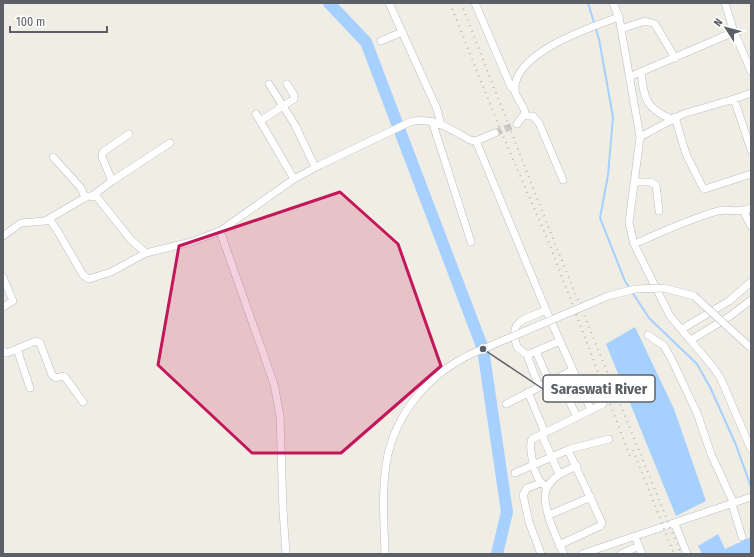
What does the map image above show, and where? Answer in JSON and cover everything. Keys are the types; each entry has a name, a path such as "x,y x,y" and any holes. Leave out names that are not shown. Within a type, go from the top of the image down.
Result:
{"street":[{"path":"389,3 438,109 441,124"},
{"path":"475,3 510,84 524,110 524,116 517,124"},
{"path":"613,3 619,17 640,137 629,223 634,244 670,316 691,340 721,379 751,449"},
{"path":"725,3 734,32 751,71"},
{"path":"515,92 519,75 524,68 550,46 619,17"},
{"path":"621,29 645,21 655,24 675,58"},
{"path":"381,41 402,32"},
{"path":"629,77 734,32"},
{"path":"641,72 646,100 655,111 673,118 686,154 703,188 705,189 751,174"},
{"path":"269,84 308,150 315,168"},
{"path":"260,121 295,97 287,84"},
{"path":"640,137 673,118 751,93"},
{"path":"734,99 751,150"},
{"path":"256,114 294,179"},
{"path":"524,116 533,116 539,123 563,180"},
{"path":"49,219 83,275 89,279 112,272 146,253 192,242 220,231 294,179 395,128 410,122 417,120 432,121 441,124 470,140 476,141 496,133"},
{"path":"432,121 471,242"},
{"path":"112,181 102,157 103,152 129,134"},
{"path":"476,141 546,310 591,410"},
{"path":"3,236 21,223 49,219 89,197 170,143"},
{"path":"54,157 89,197 97,197 131,240 146,253"},
{"path":"635,182 650,182 656,185 659,211"},
{"path":"634,244 684,222 723,210 744,212 751,208"},
{"path":"744,212 751,226"},
{"path":"220,231 274,384 280,416 286,554"},
{"path":"3,277 13,301 3,306"},
{"path":"682,329 729,301 751,282"},
{"path":"385,554 383,511 388,454 394,437 401,421 416,396 439,374 465,356 608,296 636,289 664,288 694,296 751,348"},
{"path":"691,340 730,316 751,300"},
{"path":"539,387 527,355 517,347 515,326 546,310"},
{"path":"648,334 664,346 697,413 711,454 733,504 742,537"},
{"path":"527,355 560,341"},
{"path":"3,351 7,353 36,342 40,342 52,375 56,378 63,376 65,377 83,402"},
{"path":"18,349 30,388"},
{"path":"536,351 549,382"},
{"path":"506,404 573,370"},
{"path":"558,378 577,417"},
{"path":"528,392 551,457 559,474"},
{"path":"564,554 559,545 549,515 545,499 544,485 538,479 530,442 603,404"},
{"path":"515,473 568,450 609,439"},
{"path":"559,545 600,526 602,523 577,466 568,450"},
{"path":"541,554 529,522 523,495 527,488 544,485 559,474 577,466"},
{"path":"549,515 591,497"},
{"path":"582,554 621,540 636,537 675,524 751,497"},
{"path":"675,524 687,554"},
{"path":"636,537 642,554"},
{"path":"621,554 639,546"}],"highlighted area":[{"path":"340,192 398,244 441,366 341,453 252,453 158,365 179,246"}],"water":[{"path":"635,327 674,409 706,501 676,516 606,344"},
{"path":"718,534 725,549 751,537 751,554 702,554 698,546"}],"waterway":[{"path":"329,3 366,42 483,349 507,512 497,554"},
{"path":"588,3 599,39 613,117 608,175 600,218 625,281 649,318 697,364 710,387 736,445 751,487"}],"tunnel":[{"path":"495,133 517,124"}],"railway":[{"path":"450,3 498,124 549,243 631,459"},
{"path":"461,3 546,221 681,554"},
{"path":"633,450 674,554"}],"place":[{"name":"Saraswati River","path":"483,349"}]}
